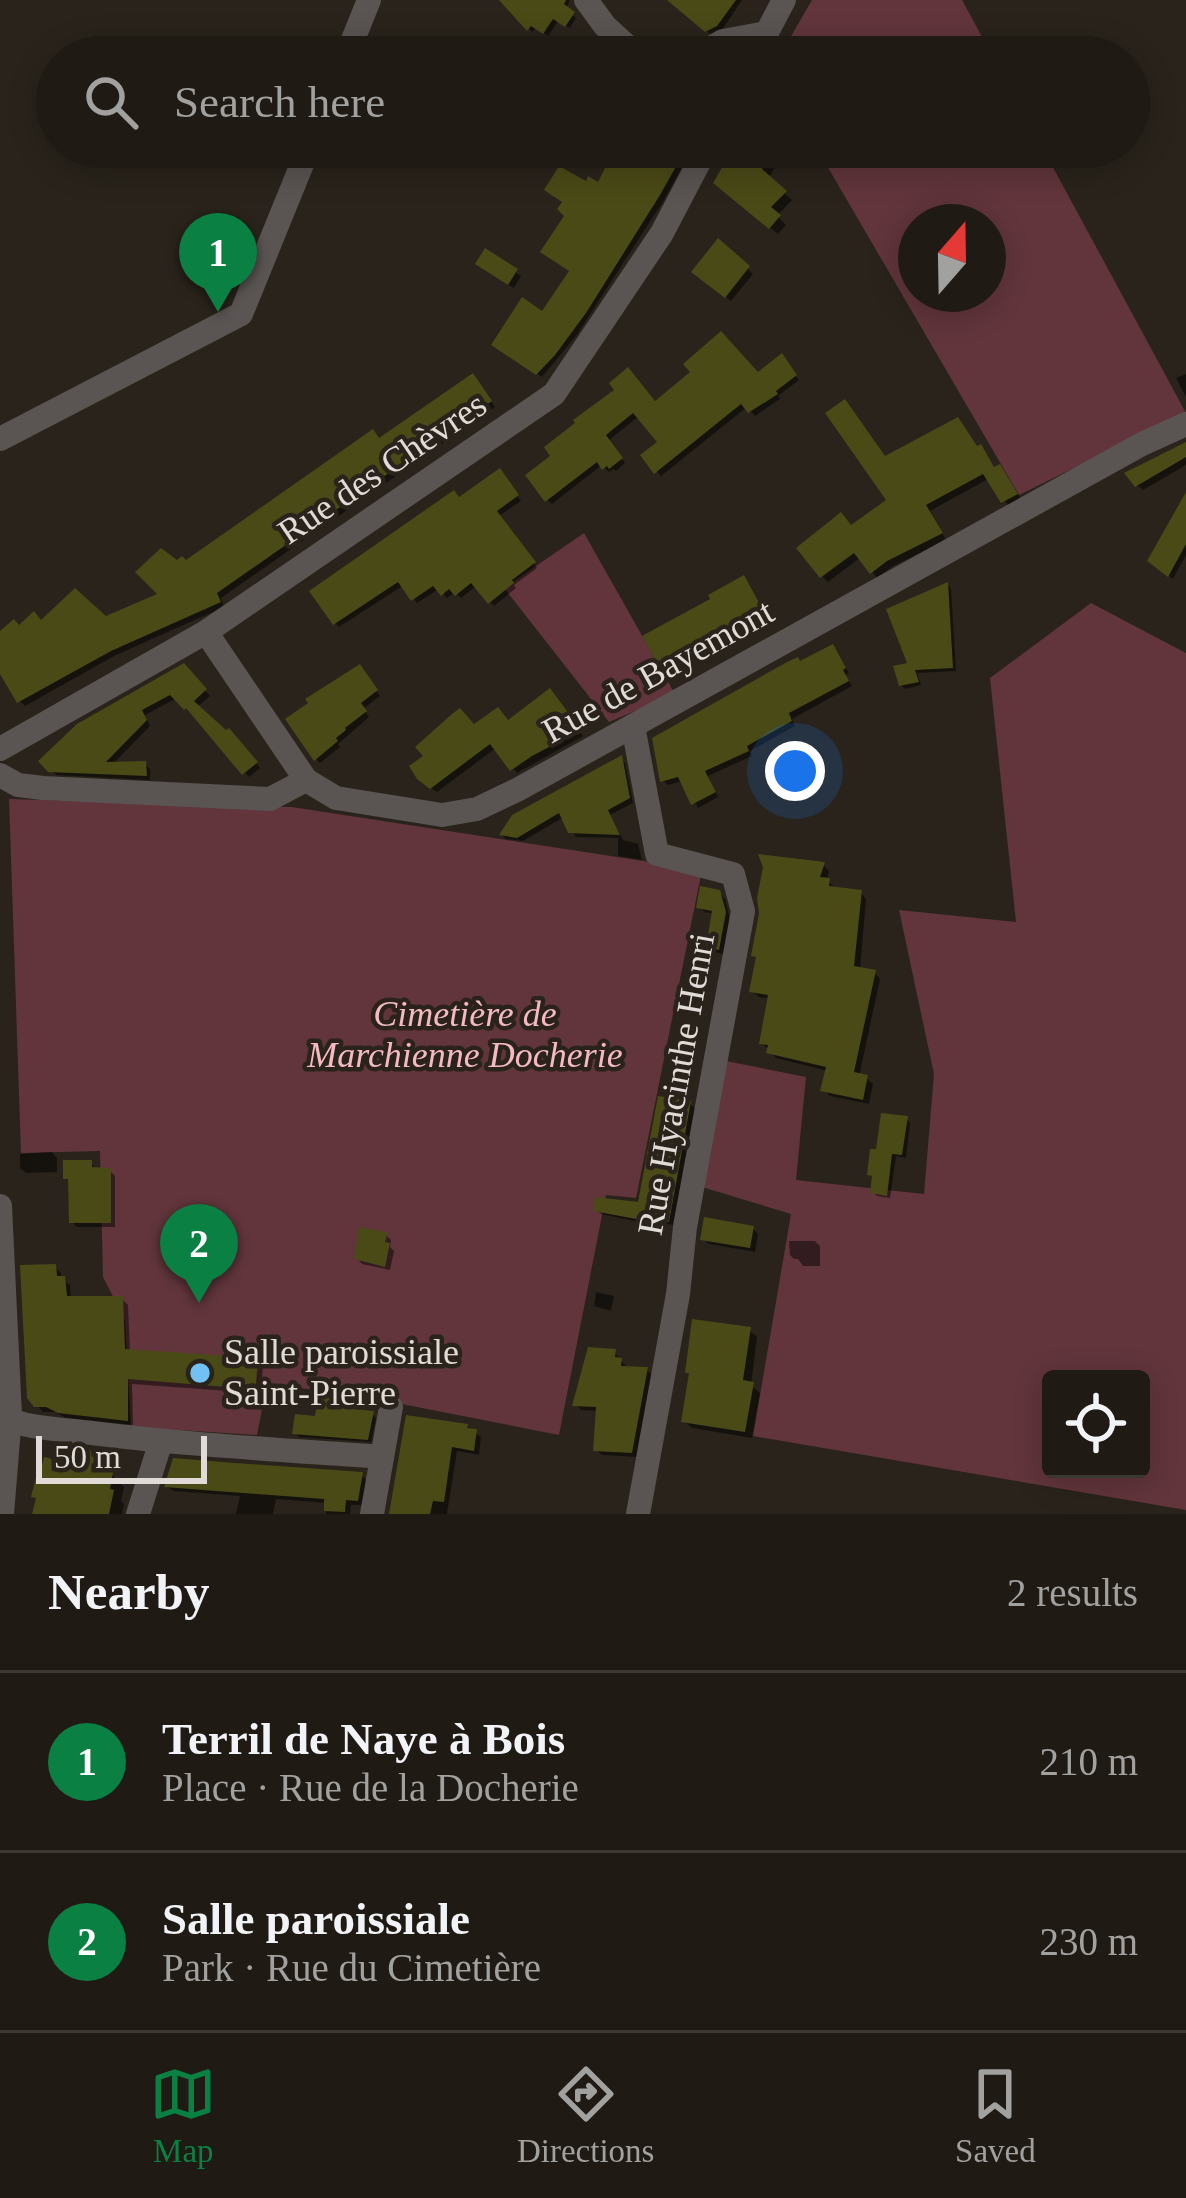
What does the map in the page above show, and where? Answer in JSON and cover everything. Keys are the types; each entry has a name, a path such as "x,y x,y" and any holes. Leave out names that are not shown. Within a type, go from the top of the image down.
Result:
{"street":[{"path":"354,36 369,0"},
{"path":"586,0 616,36"},
{"path":"765,36 784,0"},
{"path":"751,36 767,33"},
{"path":"0,439 241,314 300,168"},
{"name":"Rue des Chèvres","path":"0,748 206,632 554,394 662,233 696,168"},
{"name":"Rue de Bayemont","path":"306,780 336,798 442,815 477,809 1186,424"},
{"path":"0,775 18,785 43,788 233,799 270,799 306,780 206,632"},
{"name":"Rue Hyacinthe Henri","path":"633,726 657,854 733,874 743,911 638,1514"},
{"path":"0,1206 5,1418 2,1514"},
{"path":"372,1514 391,1407"},
{"path":"5,1418 161,1442 382,1456"},
{"path":"138,1514 161,1442"}],"green space":[{"path":"812,0 962,0 982,36 791,36"},
{"path":"828,168 1053,168 1186,413 1019,495 912,312 1006,312 1006,204 898,204 898,288"},
{"path":"584,533 675,694 609,722 504,588"},
{"path":"1091,603 1186,653 1186,1510 753,1436 791,1214 692,1184 716,1059 806,1077 796,1180 924,1194 934,1074 899,910 1016,922 990,678"},
{"name":"Cimetière de Marchienne Docherie","path":"9,799 292,807 702,870 636,1198 606,1195 559,1435 267,1383 257,1435 131,1427 125,1320 103,1277 100,1151 21,1153"}],"building":[{"path":"499,0 566,0 564,4 575,12 565,27 553,19 543,34 531,26 527,31"},
{"path":"667,0 736,0 717,26 705,32"},
{"path":"558,168 598,182 605,168 675,168 586,313 536,375 491,345 522,297 542,311 569,271 540,252 564,216 557,209 562,202 544,190"},
{"path":"722,168 763,168 787,191 771,207 781,215 769,229 713,183"},
{"path":"718,238 750,266 725,298 691,272"},
{"path":"485,248 518,269 508,285 475,264"},
{"path":"721,331 758,372 782,353 797,375 748,413 741,404 654,474 640,455 657,442 633,413 606,435 623,458 609,469 602,470 597,462 545,502 525,475 550,456 544,447 614,390 609,383 628,367 655,401 690,372 683,364"},
{"path":"473,373 492,401 217,593 221,602 111,651 17,703 0,674 0,631 14,619 19,625 34,611 41,620 75,588 106,616 157,594 135,572 161,548 177,560 182,556 186,560 373,429 379,438"},
{"path":"845,399 885,456 958,417 994,467 1000,464 1018,494 1001,503 983,474 926,505 943,533 870,574 854,553 820,578 796,548 841,512 851,525 886,500 825,413"},
{"path":"1186,442 1186,457 1135,487 1124,473"},
{"path":"500,468 519,495 497,511 536,562 514,583 488,604 471,583 455,596 449,589 441,596 433,586 411,601 398,582 333,625 309,591 454,490 459,497"},
{"path":"1186,492 1186,544 1168,577 1147,561"},
{"path":"744,575 762,608 658,664 642,636"},
{"path":"948,582 953,668 915,670 919,682 899,686 893,666 907,663 886,609"},
{"path":"833,644 849,681 789,713 792,721 747,746 749,751 705,771 716,792 691,805 678,777 660,782 652,738 787,662 798,657 800,661"},
{"path":"184,663 207,689 194,701 229,728 258,762 242,775 170,695 142,710 147,720 106,762 146,761 147,776 48,772 38,761 77,724"},
{"path":"360,664 378,690 361,703 367,711 314,761 285,719 308,703 305,699"},
{"path":"550,688 581,730 510,771 490,744 430,789 417,779 409,766 423,756 415,747 460,708 474,724 498,707 508,720"},
{"path":"622,755 630,798 608,810 620,835 568,833 559,813 517,838 499,835 512,815"},
{"path":"758,854 825,862 820,877 830,878 829,886 862,890 854,966 876,970 854,1072 868,1075 863,1100 820,1091 826,1067 766,1053 768,1045 759,1044 768,995 749,992 763,867"},
{"path":"700,886 720,890 726,912 719,950 706,947 712,911 696,908"},
{"path":"658,1096 691,1101 669,1222 593,1211 595,1197 638,1202"},
{"path":"881,1113 908,1116 902,1155 892,1154 887,1196 870,1193 872,1176 867,1175"},
{"path":"63,1160 92,1160 92,1167 111,1168 111,1223 69,1223"},
{"path":"704,1217 754,1226 750,1248 700,1240"},
{"path":"359,1227 388,1232 385,1267 354,1259"},
{"path":"56,1264 57,1276 65,1276 67,1296 123,1296 125,1349 258,1358 256,1384 251,1383 251,1389 128,1379 128,1421 34,1407 27,1398 20,1265"},
{"path":"692,1319 751,1327 743,1380 754,1382 745,1432 681,1422"},
{"path":"588,1347 616,1349 621,1366 648,1367 632,1453 593,1451 596,1407 572,1406"},
{"path":"318,1396 337,1399 335,1407 374,1411 368,1440 292,1434 295,1414 315,1416"},
{"path":"406,1415 477,1429 474,1451 452,1447 444,1502 433,1501 430,1514 389,1514"},
{"path":"74,1448 89,1449 101,1469 113,1472 109,1514 32,1514 36,1498 31,1497 44,1457 56,1460"},
{"path":"173,1458 363,1472 358,1501 346,1500 345,1512 324,1511 324,1499 164,1487"}],"place":[{"name":"Terril de Naye à Bois","path":"218,312"},
{"name":"Salle paroissiale","path":"199,1303"},
{"name":"Salle paroissiale Saint-Pierre","path":"200,1373"}]}
